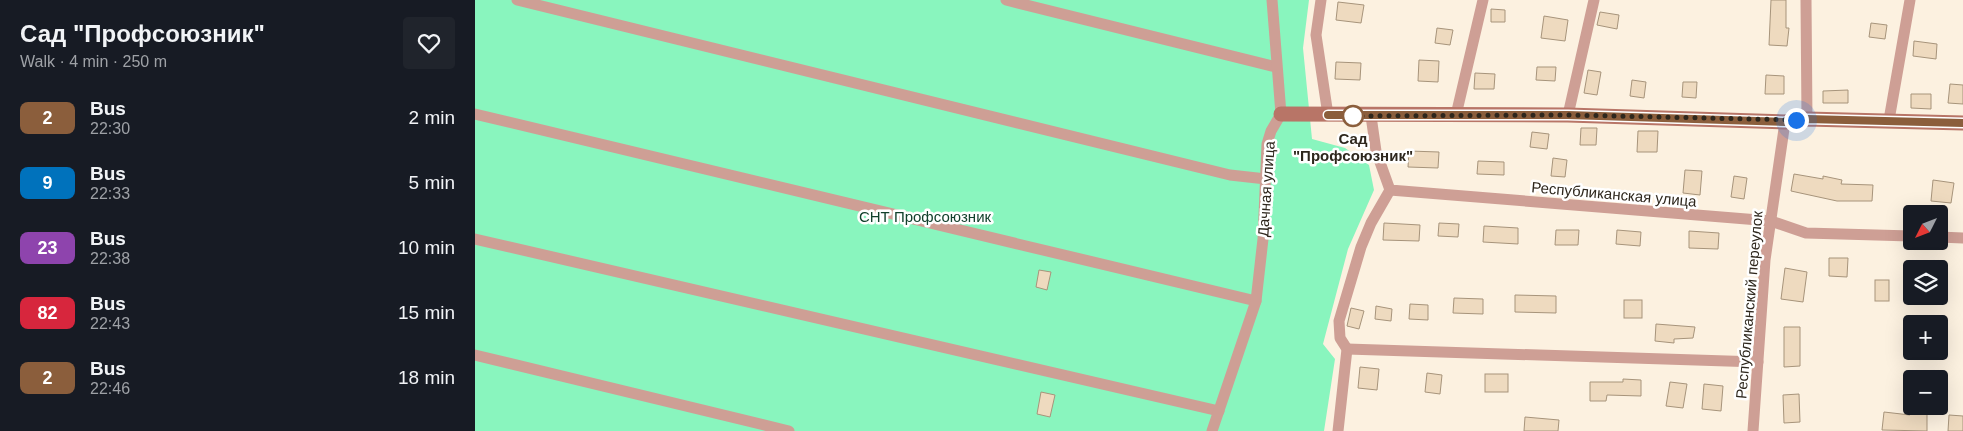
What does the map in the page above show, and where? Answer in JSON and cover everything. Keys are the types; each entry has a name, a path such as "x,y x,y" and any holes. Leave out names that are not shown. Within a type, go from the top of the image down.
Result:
{"street":[{"path":"517,0 1230,175 1267,179"},
{"path":"1007,0 1276,67"},
{"path":"1272,0 1281,114 1371,116 1568,115 1785,122 1807,119 1963,123"},
{"path":"1321,0 1316,34 1328,115"},
{"path":"1456,116 1483,0"},
{"path":"1568,115 1594,0"},
{"path":"1806,0 1807,119"},
{"path":"1889,120 1909,0"},
{"path":"475,114 1256,301"},
{"name":"Дачная улица","path":"1211,431 1256,301 1263,240 1267,144 1271,131 1281,114"},
{"path":"1338,431 1347,349 1341,338 1339,321 1361,247 1371,223 1390,190 1376,151 1371,116"},
{"name":"Республиканский переулок","path":"1753,431 1765,260 1785,122"},
{"name":"Республиканская улица","path":"1390,190 1771,221 1806,233 1903,236"},
{"path":"1948,237 1963,238"},
{"path":"475,239 1219,412"},
{"path":"1347,349 1758,362"},
{"path":"475,355 789,431"}],"green space":[{"name":"СНТ Профсоюзник","path":"475,0 1309,0 1303,48 1312,139 1345,148 1369,165 1374,190 1348,249 1323,344 1335,359 1324,431 475,431"}],"building":[{"path":"1771,0 1786,0 1786,28 1789,28 1787,46 1769,45"},
{"path":"1338,2 1364,5 1361,23 1336,20"},
{"path":"1491,9 1505,10 1505,22 1491,22"},
{"path":"1600,12 1619,15 1617,29 1597,25"},
{"path":"1544,16 1568,20 1565,41 1541,38"},
{"path":"1871,23 1887,25 1885,39 1869,37"},
{"path":"1437,28 1453,30 1450,45 1435,43"},
{"path":"1914,41 1937,44 1936,59 1913,56"},
{"path":"1419,60 1439,61 1438,82 1418,81"},
{"path":"1336,62 1361,63 1360,80 1335,79"},
{"path":"1537,67 1556,67 1555,81 1536,80"},
{"path":"1588,70 1601,72 1597,95 1584,93"},
{"path":"1475,73 1495,74 1494,89 1474,89"},
{"path":"1766,75 1784,76 1784,94 1765,94"},
{"path":"1632,80 1646,82 1644,98 1630,96"},
{"path":"1683,82 1697,82 1696,98 1682,97"},
{"path":"1950,84 1963,85 1963,104 1948,103"},
{"path":"1848,90 1848,103 1823,103 1823,91"},
{"path":"1911,94 1931,94 1931,109 1911,108"},
{"path":"1581,128 1597,128 1596,145 1580,145"},
{"path":"1638,131 1658,131 1657,152 1637,152"},
{"path":"1532,132 1549,134 1547,149 1530,147"},
{"path":"1409,151 1439,152 1438,168 1408,167"},
{"path":"1553,158 1567,160 1565,177 1551,176"},
{"path":"1478,161 1504,162 1504,175 1477,174"},
{"path":"1685,170 1702,171 1700,195 1683,193"},
{"path":"1794,174 1823,179 1823,176 1842,180 1841,184 1873,185 1872,201 1837,201 1791,191"},
{"path":"1734,176 1747,178 1744,199 1731,197"},
{"path":"1933,180 1954,183 1951,203 1931,201"},
{"path":"1384,223 1420,225 1419,241 1383,240"},
{"path":"1439,223 1459,224 1458,237 1438,236"},
{"path":"1484,226 1518,228 1518,244 1483,242"},
{"path":"1556,230 1579,230 1578,245 1555,245"},
{"path":"1617,230 1641,232 1640,246 1616,244"},
{"path":"1689,231 1719,233 1718,249 1689,248"},
{"path":"1829,258 1848,258 1847,277 1829,276"},
{"path":"1785,268 1807,272 1803,302 1781,299"},
{"path":"1039,270 1051,272 1047,290 1036,287"},
{"path":"1875,280 1889,280 1889,301 1875,301"},
{"path":"1515,295 1556,296 1556,313 1515,312"},
{"path":"1454,298 1483,299 1483,314 1453,313"},
{"path":"1624,300 1642,300 1642,318 1624,318"},
{"path":"1410,304 1428,305 1428,320 1409,319"},
{"path":"1376,306 1392,309 1391,321 1375,319"},
{"path":"1351,308 1364,311 1359,329 1347,326"},
{"path":"1656,324 1695,327 1693,338 1674,339 1674,343 1655,341"},
{"path":"1784,327 1800,327 1800,366 1784,367"},
{"path":"1360,367 1379,369 1377,390 1358,388"},
{"path":"1427,373 1442,375 1440,394 1425,392"},
{"path":"1485,374 1508,374 1508,392 1485,392"},
{"path":"1623,379 1641,380 1641,396 1607,395 1606,401 1590,401 1590,382 1623,382"},
{"path":"1670,382 1687,384 1683,408 1666,406"},
{"path":"1704,384 1723,386 1721,411 1702,409"},
{"path":"1041,392 1055,395 1050,417 1037,414"},
{"path":"1799,394 1800,422 1784,423 1783,395"},
{"path":"1884,412 1903,415 1927,415 1927,431 1882,430"},
{"path":"1949,415 1963,416 1963,431 1948,431"},
{"path":"1525,417 1559,420 1558,431 1524,431"}],"bus line":[{"name":"2","path":"1328,115 1568,115 1785,122 1807,119 1963,123"}],"place":[{"name":"Сад \"Профсоюзник\"","path":"1353,116"}],"route":[{"path":"1353,116 1568,115 1785,122 1796,120"}]}
